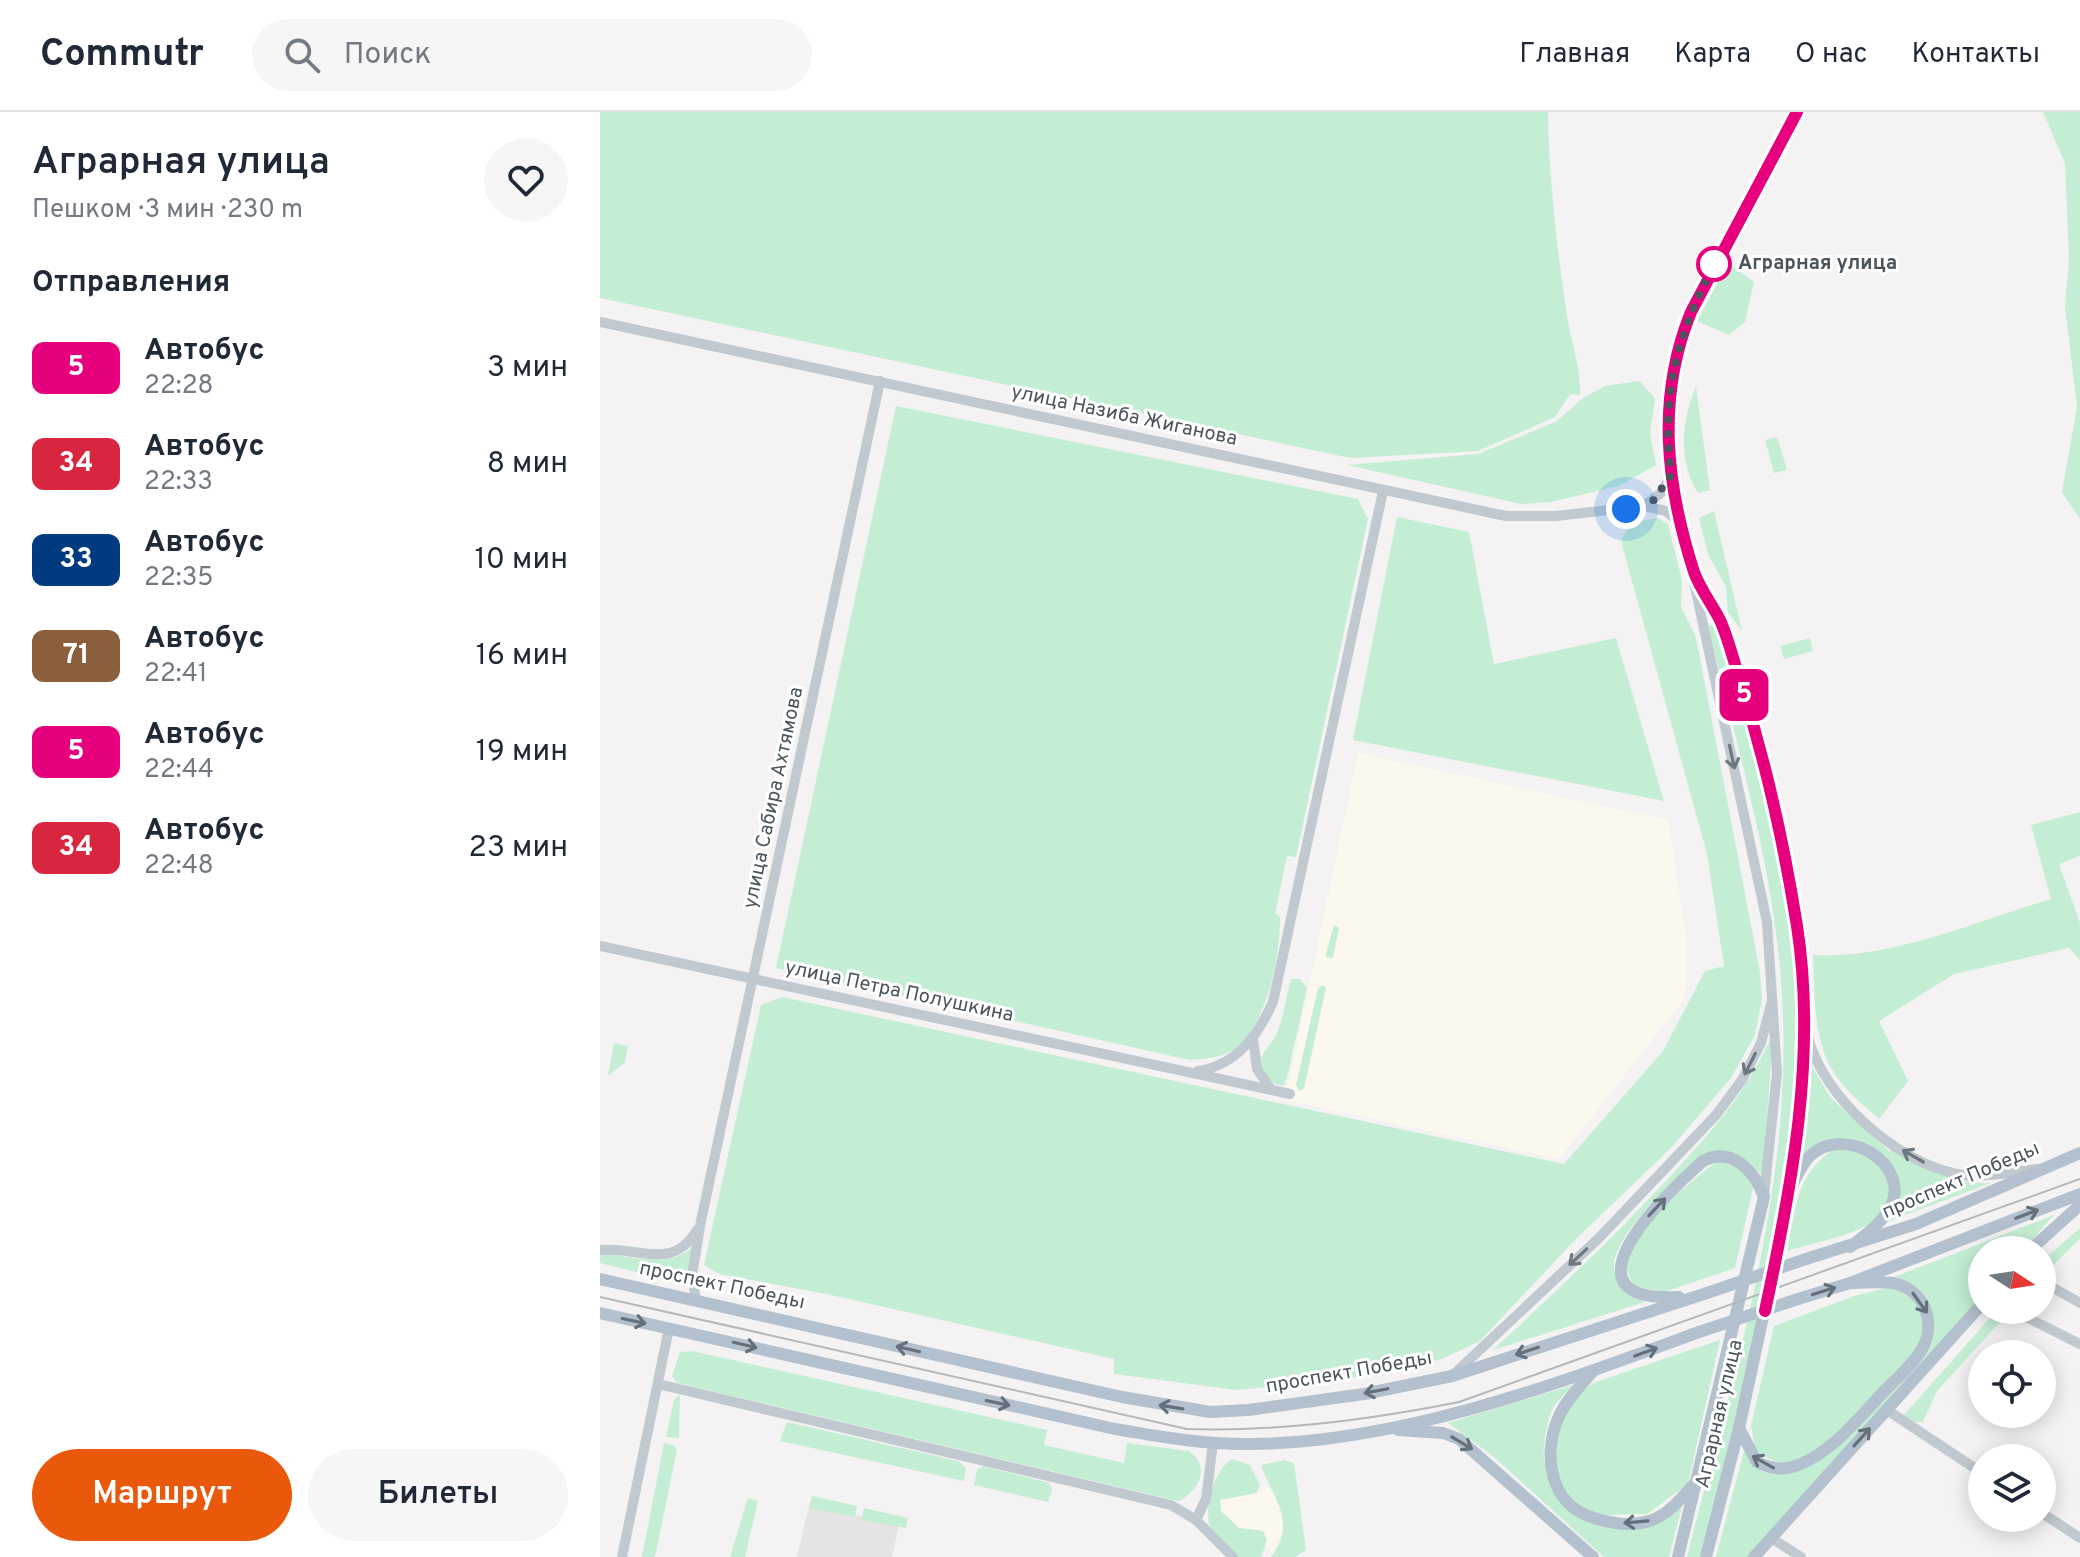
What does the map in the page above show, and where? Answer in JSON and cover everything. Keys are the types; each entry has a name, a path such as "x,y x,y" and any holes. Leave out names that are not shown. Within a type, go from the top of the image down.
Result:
{"main road":[{"path":"1791,1187 1809,1156 1831,1145 1860,1147 1887,1167 1894,1183 1891,1206 1872,1229 1850,1247"},
{"name":"проспект Победы","path":"600,1279 1094,1391 1210,1412 1248,1410 1364,1394 1452,1376 1916,1224 2080,1153"},
{"path":"1694,1296 1646,1298 1631,1289 1625,1279 1622,1259 1634,1232 1691,1171 1716,1156 1726,1156 1745,1166 1759,1181 1764,1197"},
{"name":"Аграрная улица","path":"1706,1557 1739,1428 1791,1187"},
{"path":"600,1313 1115,1429 1213,1443 1256,1444 1387,1429 1593,1371 1699,1332 1850,1283 2080,1194"},
{"name":"Аграрная улица","path":"1678,1557 1764,1197"},
{"path":"2046,1236 2080,1205"},
{"path":"1739,1428 1757,1462 1781,1469 1796,1466 1845,1434 1921,1351 1929,1331 1928,1315 1921,1299 1910,1290 1889,1282 1850,1283"},
{"path":"1754,1557 1968,1320"},
{"path":"1593,1371 1560,1414 1550,1447 1554,1480 1564,1501 1585,1515 1605,1521 1648,1522 1672,1509 1698,1480"},
{"path":"1387,1429 1443,1433 1459,1439 1593,1557"}],"street":[{"name":"Аграрная улица","path":"1764,1197 1777,1073 1774,990 1760,881 1671,475 1667,402 1682,335 1713,265 1797,112"},
{"name":"улица Назиба Жиганова","path":"600,322 1383,491 1528,517 1644,506 1666,511 1682,524"},
{"name":"улица Сабира Ахтямова","path":"696,1301 692,1275 701,1221 880,381"},
{"path":"1644,506 1661,493 1671,475"},
{"path":"1191,1072 1214,1069 1253,1039 1273,1002 1383,491"},
{"name":"Аграрная улица","path":"1695,574 1720,621 1773,798 1797,928 1806,1029 1791,1187"},
{"path":"1702,627 1701,621 1707,617 1720,621"},
{"name":"улица Петра Полушкина","path":"600,946 1290,1094"},
{"path":"1452,1376 1599,1238 1716,1115 1742,1080 1761,1043 1774,990"},
{"path":"1806,1029 1817,1067 1831,1090 1852,1111 1920,1160 1938,1169 1978,1176 2043,1168"},
{"path":"1253,1039 1257,1069 1273,1090"},
{"name":"улица Сабира Ахтямова","path":"600,1250 672,1255 689,1244 701,1221"},
{"path":"2056,1289 2080,1303"},
{"path":"2040,1324 2080,1344"},
{"path":"622,1557 669,1328"},
{"path":"658,1384 1171,1505 1196,1520 1233,1557"},
{"path":"1887,1410 1968,1464"},
{"path":"1196,1520 1206,1499 1213,1443"},
{"path":"2056,1522 2080,1538"},
{"path":"1771,1538 1801,1557"}],"shaded area":[{"path":"1358,753 1668,820 1687,941 1687,983 1682,1002 1559,1159 1285,1100"},
{"path":"1267,1486 1281,1504 1283,1532 1273,1554 1267,1548 1264,1530 1239,1528 1222,1511 1221,1500 1257,1494"},
{"path":"809,1506 899,1524 892,1557 797,1557"}],"green space":[{"path":"600,112 1548,112 1557,240 1580,395 1570,394 1555,417 1478,451 1350,458 600,298"},
{"path":"2043,112 2080,112 2080,519 2062,492 2077,407 2065,305 2069,259 2065,163"},
{"path":"1728,263 1754,282 1745,322 1729,335 1697,321"},
{"path":"1639,381 1655,398 1650,434 1656,465 1619,486 1551,502 1521,504 1347,465 1478,454 1557,421 1583,398 1605,386"},
{"path":"1696,387 1710,490 1698,493 1687,468 1684,441 1687,413"},
{"path":"896,406 1358,499 1368,519 1296,857 1287,856 1275,914 1280,916 1280,932 1275,969 1255,1025 1245,1039 1228,1053 1190,1060 776,968"},
{"path":"1777,437 1787,470 1774,473 1765,440"},
{"path":"1714,511 1742,631 1728,612 1726,587 1708,554 1699,518"},
{"path":"1397,517 1469,532 1494,664 1616,638 1664,801 1353,740"},
{"path":"1658,518 1668,524 1682,580 1681,607 1696,637 1760,972 1762,1000 1755,1035 1731,1078 1670,1149 1575,1240 1480,1341 1442,1359 1346,1379 1237,1390 1114,1374 1114,1359 831,1295 719,1274 704,1265 761,1005 782,997 1564,1164 1663,1051 1705,971 1724,966 1707,854 1621,541 1636,524"},
{"path":"1717,624 1758,766 1780,862 1794,960 1799,1042 1795,1109 1780,1208 1736,1416 1701,1557 1687,1557 1754,1290 1777,1154 1783,1086 1783,1017 1774,918 1756,820 1708,626"},
{"path":"1810,638 1813,651 1784,659 1780,646"},
{"path":"2080,812 2080,856 2059,864 2080,923 2080,960 2069,948 1954,974 1879,1021 1908,1081 1879,1119 1843,1085 1824,1052 1815,1004 1813,955 1842,955 1902,945 2051,899 2031,825"},
{"path":"1334,925 1339,928 1333,958 1325,957"},
{"path":"1291,979 1300,979 1307,988 1287,1078 1284,1085 1280,1085 1268,1079 1261,1062 1279,1028"},
{"path":"1323,985 1326,988 1304,1089 1299,1091 1296,1085 1318,988"},
{"path":"1773,1033 1763,1175 1734,1153 1706,1153 1651,1205 1617,1252 1614,1266 1617,1278 1645,1302 1493,1350 1602,1247 1697,1147 1751,1076"},
{"path":"614,1043 628,1046 625,1062 608,1076"},
{"path":"1807,1059 1831,1098 1890,1152 1891,1149 1948,1177 1991,1183 1881,1224 1899,1190 1896,1174 1884,1156 1864,1144 1832,1141 1797,1168"},
{"path":"1834,1149 1850,1151 1877,1163 1890,1184 1890,1197 1883,1210 1862,1228 1787,1251 1804,1182 1821,1159"},
{"path":"1718,1161 1740,1169 1754,1184 1735,1268 1664,1292 1634,1286 1627,1268 1636,1240 1662,1209"},
{"path":"2054,1215 2035,1236 2000,1236"},
{"path":"2080,1228 2080,1239 2056,1262 2056,1249"},
{"path":"694,1245 691,1286 600,1263 600,1253 663,1259 685,1253"},
{"path":"1968,1248 1968,1312 1752,1557 1716,1557 1744,1451 1764,1469 1818,1459 1847,1439 1927,1349 1933,1326 1929,1304 1917,1288 1894,1277"},
{"path":"1891,1287 1917,1302 1924,1315 1925,1330 1909,1360 1856,1416 1809,1455 1780,1464 1756,1452 1751,1426 1774,1326 1854,1296"},
{"path":"1985,1324 1998,1324 1984,1340 1970,1340"},
{"path":"1720,1340 1688,1484 1647,1514 1606,1515 1588,1511 1567,1499 1554,1465 1562,1414 1576,1394 1596,1382"},
{"path":"1968,1343 1968,1357 1937,1391 1923,1422 1912,1422 1904,1415"},
{"path":"692,1351 1047,1430 1044,1445 1124,1463 1127,1443 1189,1451 1200,1464 1200,1479 1191,1492 1178,1501 677,1383 672,1376 680,1352"},
{"path":"1573,1385 1553,1408 1546,1432 1544,1462 1552,1487 1568,1506 1588,1520 1612,1526 1637,1526 1662,1518 1683,1502 1669,1557 1604,1557 1494,1457 1448,1423"},
{"path":"680,1394 679,1438 666,1437 674,1400"},
{"path":"787,1422 958,1461 966,1468 964,1481 780,1441"},
{"path":"664,1443 674,1445 677,1450 655,1557 642,1557"},
{"path":"1232,1459 1250,1465 1260,1485 1256,1493 1220,1500 1221,1511 1239,1528 1263,1531 1267,1540 1261,1557 1238,1557 1217,1538 1209,1523 1213,1488 1221,1471"},
{"path":"1284,1460 1294,1463 1306,1550 1295,1557 1271,1557 1283,1533 1283,1521 1261,1465"},
{"path":"983,1466 1049,1483 1052,1490 1048,1502 974,1485 977,1470"},
{"path":"812,1496 857,1506 855,1517 809,1508"},
{"path":"748,1498 758,1501 745,1557 730,1557"},
{"path":"864,1508 908,1518 906,1528 861,1520"}],"tram line":[{"path":"600,1297 1187,1429 1290,1427 1459,1402 2080,1179"}],"bus line":[{"name":"5","path":"1765,1311 1791,1187 1806,1029 1803,978 1797,928 1766,767 1720,621 1695,574 1671,475 1666,434 1672,371 1691,312 1797,112"}],"place":[{"name":"Аграрная улица","path":"1714,264"}],"route":[{"path":"1626,509 1644,506 1654,500 1671,475 1666,434 1672,371 1691,312 1714,264"}]}
